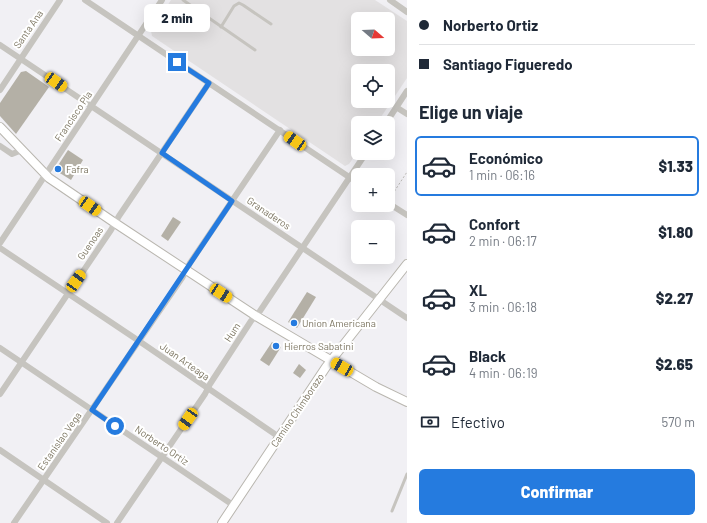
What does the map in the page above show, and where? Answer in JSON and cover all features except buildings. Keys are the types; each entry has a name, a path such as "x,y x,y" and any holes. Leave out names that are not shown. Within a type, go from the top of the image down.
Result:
{"main road":[{"path":"0,126 45,175 115,223 256,316 331,361 407,402"},
{"name":"Camino Chimborazo","path":"222,523 331,361 407,264"}],"street":[{"name":"Santa Ana","path":"0,90 60,0"},
{"path":"85,0 350,177"},
{"name":"Francisco Pla","path":"0,243 162,0"},
{"path":"390,0 407,12"},
{"name":"Granaderos","path":"0,45 407,318"},
{"name":"Guenoas","path":"0,394 209,83"},
{"path":"390,116 407,91"},
{"path":"396,107 407,114"},
{"name":"Estanislao Vega","path":"14,523 139,341 280,130"},
{"path":"0,146 12,154 22,150"},
{"name":"Hum","path":"117,523 208,388 251,321 256,316 361,160"},
{"path":"395,207 407,216"},
{"name":"Juan Arteaga","path":"0,248 279,437"},
{"name":"Norberto Ortiz","path":"0,348 233,506"},
{"path":"0,450 107,523"}],"lane":[{"path":"183,0 255,50"},
{"path":"221,27 234,6 239,3 271,24"},
{"path":"392,511 407,474"}],"path":[{"path":"395,191 407,172"}],"shaded area":[{"path":"171,0 375,0 393,12 351,12 351,56 395,56 395,13 407,21 407,78 395,96 395,64 351,64 351,108 387,108 382,116 351,116 352,160 345,166 152,36 151,31"}],"place":[{"name":"Fafra","path":"58,169"},
{"name":"Union Americana","path":"294,323"},
{"name":"Hierros Sabatini","path":"276,346"}],"route":[{"path":"115,426 92,410 182,278 190,263 232,201 162,153 209,83 177,62"}]}
